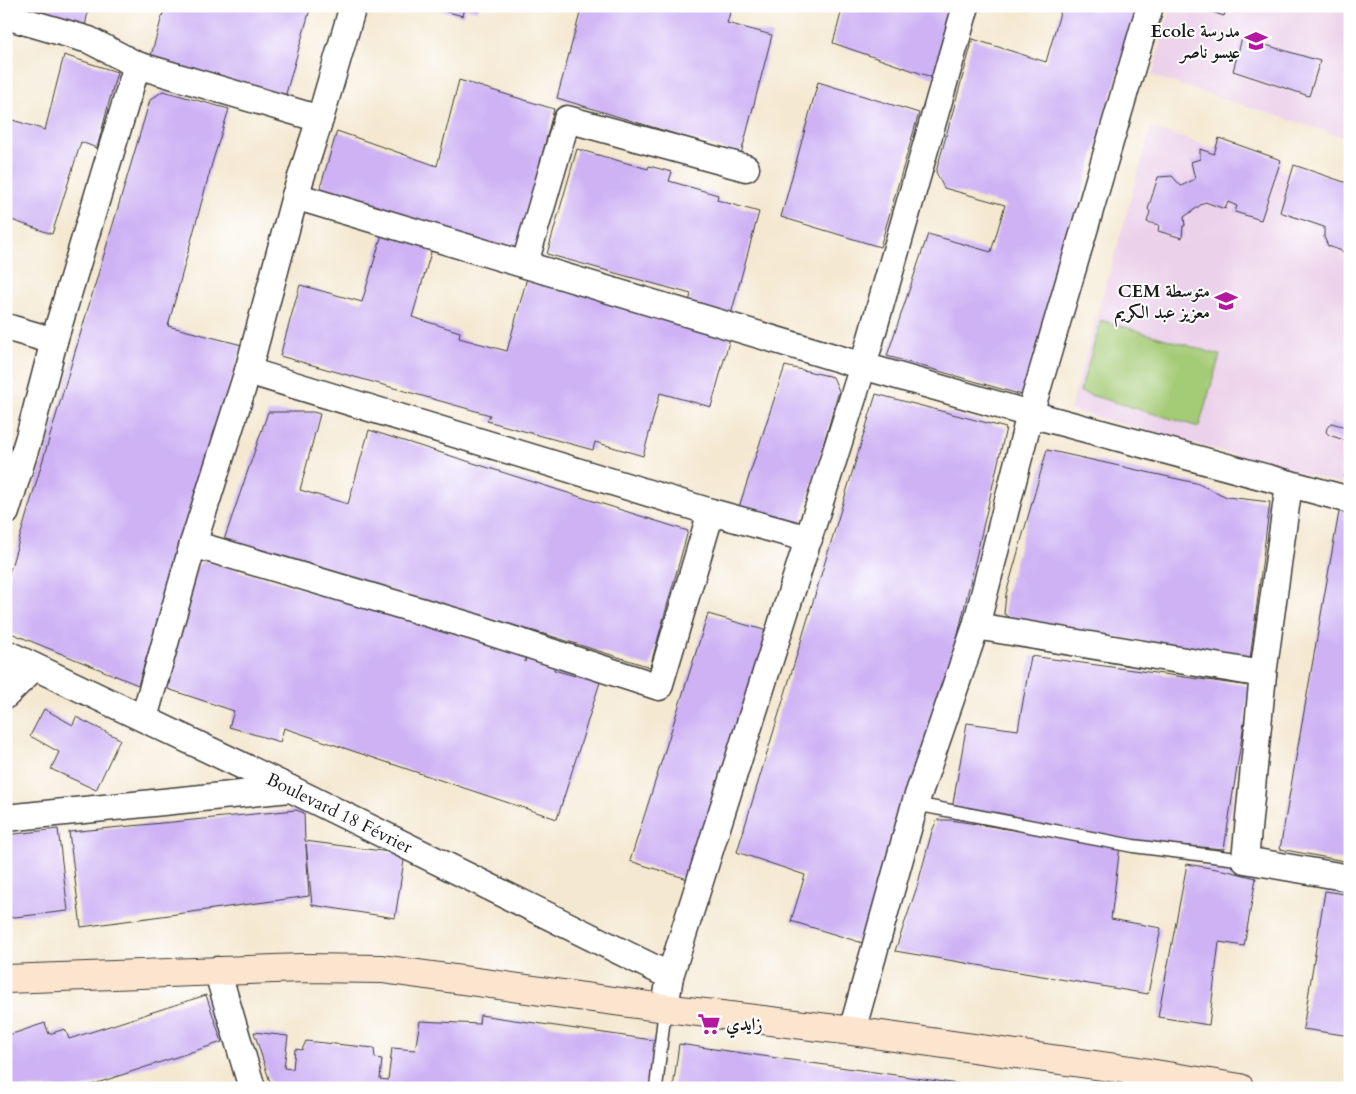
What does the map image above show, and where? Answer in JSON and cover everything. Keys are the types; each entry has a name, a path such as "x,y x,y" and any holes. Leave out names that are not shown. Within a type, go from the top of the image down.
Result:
{"main road":[{"path":"6,979 217,970 382,969 665,1008 852,1031 1130,1079 1240,1088"}],"street":[{"path":"144,718 193,544 248,371 296,196 353,6"},
{"path":"665,1008 670,976 863,366 966,6"},
{"path":"852,1031 915,804 976,626 1030,414 1150,6"},
{"path":"6,16 89,40 137,65 320,119"},
{"path":"6,512 29,437 54,341 137,65"},
{"path":"525,263 567,119 746,168"},
{"path":"296,196 525,263 863,366 1030,414 1350,500"},
{"path":"6,327 54,341"},
{"path":"248,371 711,512 809,539"},
{"path":"1289,484 1263,674 1245,860 1350,878"},
{"path":"193,544 471,626 659,687 711,512"},
{"path":"976,626 1263,674"},
{"name":"Boulevard 18 Février","path":"6,653 291,789 670,976"},
{"path":"6,695 34,667"},
{"path":"6,818 291,789"},
{"path":"217,970 252,1088"}],"lane":[{"path":"915,804 1133,846 1245,860"},
{"path":"656,1088 665,1008"}],"shaded area":[{"name":"Ecole مدرسة عيسو ناصر","path":"1171,6 1350,6 1350,139 1152,76"},
{"name":"CEM متوسطة معزيز عبد الكريم","path":"1151,128 1350,192 1350,486 1070,410"}],"green space":[{"path":"1101,320 1220,355 1199,427 1080,392"}],"building":[{"path":"6,6 89,6 85,27"},
{"path":"165,6 311,6 285,97 150,59"},
{"path":"425,6 479,6 478,11 465,8 463,16"},
{"path":"582,6 732,6 727,23 772,35 741,154 557,98"},
{"path":"843,6 954,6 934,78 833,43"},
{"path":"1062,6 1138,6 1022,395 887,356 928,234 991,252 1005,205 944,188 936,172 973,39 1046,62"},
{"path":"1194,6 1227,6 1224,16"},
{"path":"1242,38 1320,61 1309,96 1233,71"},
{"path":"64,55 117,72 97,148 81,142 52,234 6,218 6,118 45,130"},
{"path":"459,80 554,109 516,256 318,195 337,131 437,166"},
{"path":"818,82 919,113 880,247 781,217"},
{"path":"163,91 229,109 213,160 168,326 242,345 138,685 6,631 6,584 150,100"},
{"path":"1219,138 1281,160 1261,220 1235,212 1237,206 1228,202 1225,209 1205,202 1184,217 1185,226 1183,226 1182,238 1158,231 1159,225 1147,222 1150,212 1148,209 1158,177 1172,176 1181,186 1195,179 1191,162 1200,159 1200,149 1214,154"},
{"path":"577,149 648,169 649,166 672,172 669,181 718,195 717,200 759,212 730,318 688,306 691,294 547,254"},
{"path":"1294,165 1350,184 1350,254 1328,246 1324,237 1324,227 1280,212"},
{"path":"382,234 432,249 412,317 460,332 459,338 507,351 528,274 732,331 711,407 660,393 643,456 595,442 593,450 487,421 490,415 280,356 300,285 362,302"},
{"path":"785,366 833,377 839,391 801,522 791,527 737,513"},
{"path":"876,394 1006,428 958,635 866,944 791,921 805,875 737,852"},
{"path":"268,412 313,412 320,414 300,490 348,504 369,430 688,531 650,667 551,636 223,543"},
{"path":"1331,423 1350,428 1350,442 1329,435 1326,432"},
{"path":"1047,450 1196,483 1227,497 1270,502 1250,659 1013,619 1004,614 1006,594"},
{"path":"1350,461 1350,479 1344,477"},
{"path":"1340,506 1350,509 1350,862 1280,849"},
{"path":"205,561 525,653 525,662 526,656 555,665 554,670 575,676 576,671 601,679 557,819 284,728 280,742 229,727 234,711 168,689 181,621 196,567"},
{"path":"708,614 771,632 691,880 630,861"},
{"path":"1031,656 1250,686 1224,849 1119,840 952,809 967,723 1018,730"},
{"path":"44,709 73,725 76,717 120,739 96,790 51,769 59,752 30,736"},
{"path":"296,810 304,813 305,841 405,854 395,918 312,905 306,844 309,896 81,927 69,832"},
{"path":"937,820 950,820 1120,846 1111,919 1161,928 1148,994 895,951"},
{"path":"58,829 68,911 6,918 6,835"},
{"path":"1187,864 1256,878 1244,946 1219,942 1209,1025 1158,1017"},
{"path":"1325,891 1350,895 1350,1036 1303,1029"},
{"path":"206,995 222,1042 82,1088 6,1088 6,1036 45,1023 49,1034 65,1029 69,1039"},
{"path":"480,1015 659,1041 652,1088 304,1088 270,1082 254,1032 288,1036 284,1068 293,1069 295,1049 302,1050 306,1041 374,1048 375,1058 382,1059 380,1079 388,1080 392,1048 415,1050 420,1021 479,1024"},
{"path":"679,1044 979,1087 979,1088 673,1088"}],"place":[{"name":"Ecole مدرسة عيسو ناصر","path":"1256,41"},
{"name":"CEM متوسطة معزيز عبد الكريم","path":"1226,301"},
{"name":"زايدي","path":"709,1024"}]}
